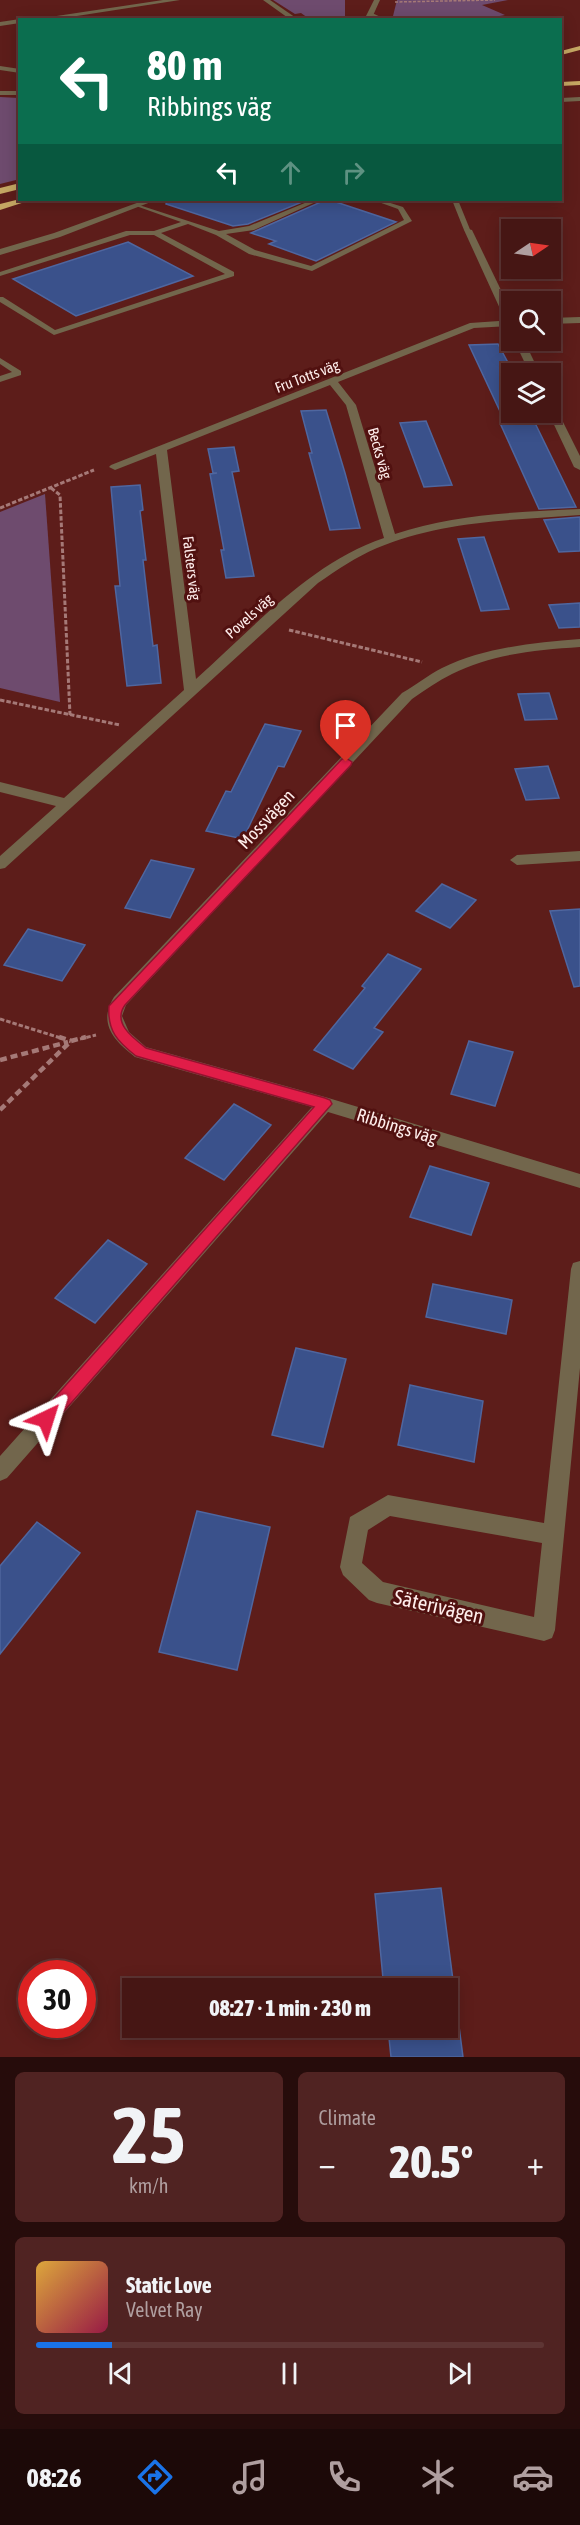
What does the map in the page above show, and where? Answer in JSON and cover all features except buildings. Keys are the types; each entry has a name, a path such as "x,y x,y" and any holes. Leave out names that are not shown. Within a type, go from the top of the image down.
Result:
{"highway":[{"path":"562,53 580,48"},
{"path":"562,84 580,83"},
{"path":"0,191 18,186"},
{"path":"0,207 22,201"}],"street":[{"path":"127,0 134,6"},
{"path":"47,18 177,0"},
{"path":"266,0 293,18"},
{"path":"370,16 377,0"},
{"path":"0,24 18,21"},
{"path":"0,68 18,72"},
{"path":"0,93 18,93"},
{"path":"562,100 580,99"},
{"path":"0,252 149,201"},
{"path":"468,231 501,302"},
{"path":"561,321 580,320"},
{"name":"Fru Totts väg","path":"115,467 473,326 501,324"},
{"name":"Becks väg","path":"333,382 351,405 390,538"},
{"path":"558,423 580,468"},
{"name":"Falsters väg","path":"161,449 191,690"},
{"name":"Povels väg","path":"0,864 265,623 324,572 352,555 390,538 472,520 580,512"},
{"name":"Mossvägen","path":"117,1029 116,1006 120,1001 407,696 447,671 478,658 512,650 580,643"},
{"path":"0,787 67,804"},
{"path":"517,860 580,856"},
{"name":"Ribbings väg","path":"117,1029 123,1038 141,1052 325,1104 580,1181"},
{"path":"0,1471 325,1104"},
{"name":"Säterivägen","path":"554,1535 388,1505 358,1524 351,1567 376,1592 544,1629 554,1535 580,1269"}],"lane":[{"path":"219,233 251,228 315,201"},
{"path":"138,205 219,233 252,252 312,269 408,221 401,208 379,201"},
{"path":"455,201 468,231"},
{"path":"0,274 129,233 154,232 188,222"},
{"path":"0,298 54,333 231,274 154,232"},
{"path":"0,360 18,373 0,379"}],"path":[{"path":"395,2 495,0"},
{"path":"0,508 103,467 115,467"},
{"path":"51,488 60,495 70,715"},
{"path":"265,623 411,658 447,671"},
{"path":"0,700 148,731"},
{"path":"0,1019 71,1041"},
{"path":"0,1060 117,1029"},
{"path":"0,1110 71,1041"}],"shaded area":[{"path":"273,0 345,0 343,18 308,18 301,13 295,14"},
{"path":"397,0 508,0 482,5 505,15 484,18 393,16"},
{"path":"0,97 18,98 18,180 0,184"},
{"path":"45,494 60,702 0,688 0,512"}],"route":[{"path":"46,1419 325,1104 141,1052 123,1038 117,1029 115,1015 116,1006 120,1001 346,762"}]}
